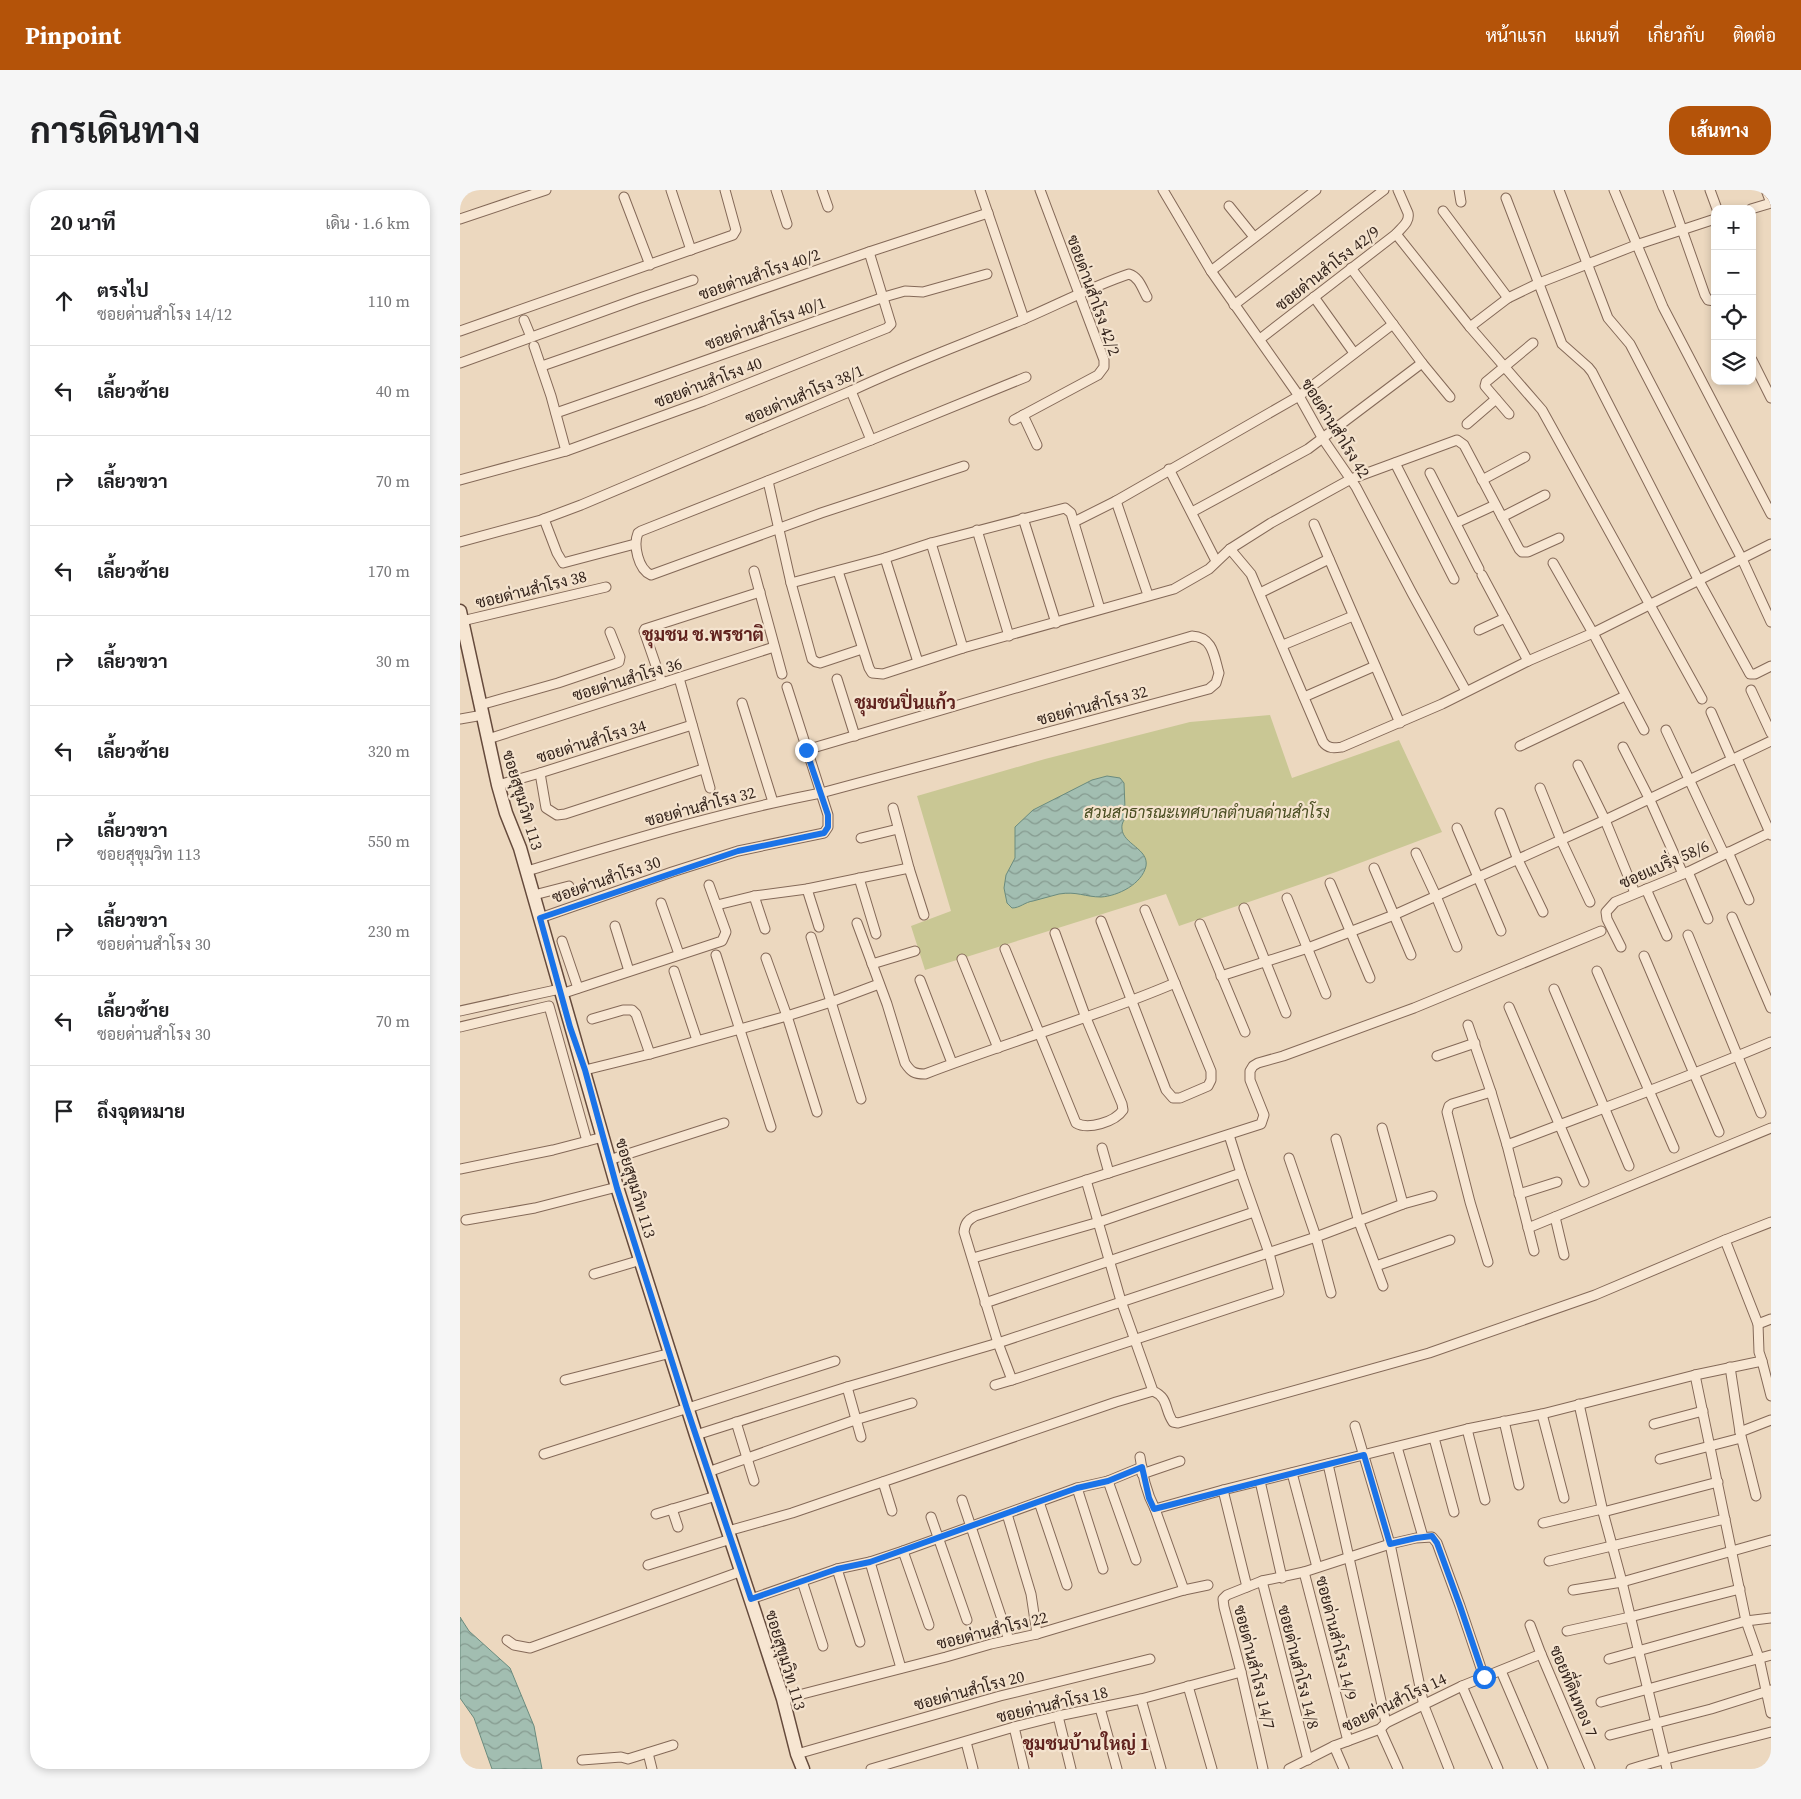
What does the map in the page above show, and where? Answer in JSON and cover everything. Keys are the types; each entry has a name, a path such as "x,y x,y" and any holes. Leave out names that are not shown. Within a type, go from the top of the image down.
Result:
{"main road":[{"name":"ซอยสุขุมวิท 113","path":"461,615 498,785 527,871 617,1188 671,1353 687,1409 751,1599 803,1769"}],"street":[{"path":"460,219 546,190"},
{"path":"671,190 691,250"},
{"path":"460,331 727,238 736,232 725,190"},
{"path":"776,190 787,224"},
{"path":"822,190 828,207"},
{"path":"980,190 1024,319"},
{"name":"ซอยด่านสำโรง 42/2","path":"1014,420 1098,375 1104,367 1104,360 1040,190"},
{"name":"ซอยด่านสำโรง 42","path":"1163,190 1211,271 1299,396 1323,439 1351,479 1466,691"},
{"path":"1211,271 1316,190"},
{"path":"1234,305 1384,190"},
{"name":"ซอยด่านสำโรง 42/9","path":"1260,339 1396,234 1406,223 1409,216 1398,190"},
{"path":"1459,190 1461,202"},
{"path":"1559,190 1608,318 1630,344 1742,559 1771,622"},
{"path":"1614,190 1663,307 1771,514"},
{"path":"1668,190 1705,296 1711,300"},
{"path":"1710,190 1716,205"},
{"path":"1756,208 1771,203 1766,190"},
{"path":"624,197 650,265"},
{"path":"1506,198 1562,344 1592,372 1699,580 1750,674 1755,674 1771,666"},
{"path":"1229,206 1254,237"},
{"path":"1443,211 1508,298"},
{"name":"ซอยด่านสำโรง 40/2","path":"542,366 869,252 988,213"},
{"path":"1470,327 1508,298 1539,283 1636,245 1711,220"},
{"path":"1396,234 1470,327 1542,410 1702,699"},
{"name":"ซอยด่านสำโรง 40","path":"460,480 566,451 704,401 887,328 891,324 869,252"},
{"path":"1352,268 1422,364 1450,397"},
{"name":"ซอยด่านสำโรง 40/1","path":"556,412 655,379 884,297 905,291 924,292 987,274"},
{"name":"ซอยด่านสำโรง 38/1","path":"460,542 544,519 590,502 884,376 1129,274 1138,280 1147,296"},
{"path":"460,363 533,341 692,280"},
{"path":"1314,297 1354,353"},
{"path":"524,320 542,366 566,451"},
{"path":"1074,522 1299,396 1393,324"},
{"path":"1509,414 1486,386 1486,382 1533,343"},
{"path":"1192,512 1308,449 1422,364"},
{"path":"1756,368 1771,398"},
{"path":"964,466 778,528 651,575 643,569 635,544 638,533 641,530 1026,377"},
{"path":"851,391 870,440"},
{"path":"1467,424 1496,398"},
{"path":"1023,415 1037,445"},
{"path":"838,571 869,668 872,673 883,674 963,648 1174,588 1209,569 1230,548 1351,479 1457,440 1464,445 1522,552 1528,552 1559,538"},
{"path":"1482,480 1525,457"},
{"path":"1395,463 1454,579"},
{"path":"1169,469 1216,561"},
{"path":"1430,473 1528,661"},
{"path":"768,481 791,583 809,651 816,662 830,660 862,649"},
{"path":"1502,517 1545,495"},
{"path":"1116,500 1148,595"},
{"path":"1456,523 1495,505"},
{"path":"791,583 885,558 931,542 1065,508 1069,509 1074,522 1100,609"},
{"path":"1023,518 1056,622"},
{"path":"544,519 557,553 567,563 635,544"},
{"path":"1314,524 1400,723"},
{"path":"977,530 1009,636"},
{"path":"931,542 963,648"},
{"path":"1230,548 1251,574 1323,742 1326,746 1333,748 1342,747 1442,704 1771,544"},
{"path":"885,558 918,662"},
{"path":"1260,593 1329,559"},
{"path":"1553,563 1593,632 1644,730"},
{"path":"754,571 782,674"},
{"name":"ซอยด่านสำโรง 38","path":"461,615 606,586"},
{"path":"662,683 644,631 645,628 760,592"},
{"path":"1283,645 1353,616"},
{"path":"1479,630 1505,618"},
{"path":"460,719 618,662 620,657 610,632"},
{"name":"ซอยด่านสำโรง 32","path":"527,871 637,838 773,802 821,793 1208,689 1216,683 1219,673 1208,642 1201,637 1192,636 806,750"},
{"name":"ซอยด่านสำโรง 36","path":"488,739 774,647"},
{"path":"1304,697 1375,666"},
{"path":"679,678 710,788"},
{"path":"837,678 855,736"},
{"name":"ซอยด่านสำโรง 30","path":"540,918 738,851 824,833 828,827 828,815 787,687"},
{"path":"1751,690 1771,733"},
{"path":"1520,746 1625,696"},
{"path":"742,703 773,802"},
{"path":"1711,712 1771,833"},
{"name":"ซอยด่านสำโรง 34","path":"498,785 692,725"},
{"path":"1666,730 1749,900"},
{"path":"1221,976 1308,948 1394,915 1605,820 1771,741"},
{"path":"1623,747 1708,919"},
{"path":"1578,766 1605,820 1636,893"},
{"path":"540,773 546,808 557,815 704,769"},
{"path":"1540,788 1561,840 1590,902"},
{"path":"893,808 924,915"},
{"path":"1500,813 1518,860 1543,912"},
{"path":"1457,828 1501,931"},
{"path":"861,838 898,829"},
{"name":"ซอยแบริ่ง 58/6","path":"1621,947 1606,912 1615,902 1686,873 1771,833"},
{"path":"1416,853 1457,947"},
{"path":"717,905 754,896 807,888 909,868"},
{"path":"1374,868 1411,955"},
{"path":"859,878 876,934"},
{"path":"1330,883 1370,978"},
{"path":"460,1011 578,988 722,941 726,932 709,884"},
{"path":"534,895 569,886"},
{"path":"807,888 819,927"},
{"path":"1646,889 1667,936"},
{"path":"754,896 765,929"},
{"path":"1287,898 1326,994"},
{"path":"661,903 679,954"},
{"path":"1244,908 1286,1014"},
{"path":"1101,921 1170,1096 1180,1098 1208,1086 1211,1080 1210,1071 1146,910"},
{"path":"1732,917 1771,1008"},
{"path":"857,923 905,1063 909,1070 915,1074 925,1074 1039,1032 1086,1018 1175,983"},
{"path":"1200,924 1245,1032"},
{"path":"615,926 629,971"},
{"path":"1012,1380 985,1303 964,1232 965,1224 969,1220 975,1216 1260,1124 1264,1120 1262,1109 1250,1080 1250,1071 1258,1063 1283,1056 1414,1008 1601,931"},
{"path":"1005,949 1076,1123 1082,1127 1090,1126 1115,1117 1122,1110 1122,1104 1086,1018 1055,933"},
{"path":"1688,935 1761,1113"},
{"path":"810,937 861,1099"},
{"path":"562,941 578,988"},
{"path":"872,964 915,951"},
{"path":"716,955 771,1126"},
{"path":"1644,956 1693,1075 1719,1132"},
{"path":"766,958 787,1016 817,1112"},
{"path":"962,959 998,1048"},
{"path":"674,970 697,1040"},
{"path":"1597,972 1674,1148"},
{"path":"920,980 952,1064"},
{"path":"585,1070 787,1016 879,984"},
{"path":"1554,989 1629,1166"},
{"path":"460,1026 549,1006 587,1141"},
{"path":"1509,1007 1584,1182"},
{"path":"592,1019 623,1010 632,1010 636,1014 650,1054"},
{"path":"1468,1025 1507,1145 1534,1251"},
{"path":"1507,1145 1648,1090 1693,1075 1771,1042"},
{"path":"1437,1056 1474,1043"},
{"path":"1488,1262 1447,1112 1452,1104 1491,1092"},
{"path":"609,1160 724,1123"},
{"path":"1382,1128 1403,1204"},
{"path":"1528,1228 1771,1128"},
{"path":"995,1385 1279,1292 1269,1253 1230,1135"},
{"path":"460,1170 603,1137"},
{"path":"1336,1139 1359,1222 1383,1286"},
{"path":"1102,1148 1109,1173"},
{"path":"1289,1158 1316,1237 1331,1293"},
{"path":"972,1258 1099,1222 1241,1173"},
{"path":"1086,1180 1122,1301 1153,1391"},
{"path":"1519,1194 1557,1182"},
{"path":"466,1220 535,1208 617,1188"},
{"path":"696,1435 847,1387 998,1343 1316,1237 1403,1204 1432,1196"},
{"path":"985,1303 1254,1212"},
{"path":"1555,1216 1564,1255"},
{"path":"648,1565 792,1513 1153,1391 1160,1394 1164,1399 1173,1422 1183,1422 1429,1353 1596,1295 1771,1222"},
{"path":"1376,1266 1450,1240"},
{"path":"1725,1240 1758,1324 1759,1352 1771,1396"},
{"path":"594,1274 641,1260"},
{"path":"1758,1324 1771,1318"},
{"path":"564,1380 671,1353"},
{"path":"544,1454 836,1361"},
{"path":"1154,1509 1467,1429 1542,1414 1695,1375 1762,1361"},
{"path":"1730,1367 1741,1435 1756,1496"},
{"path":"1695,1375 1746,1621 1769,1690 1771,1713"},
{"path":"847,1387 861,1437"},
{"path":"708,1472 855,1420 912,1403"},
{"path":"1578,1404 1667,1769"},
{"path":"1654,1424 1703,1411"},
{"path":"1542,1414 1564,1498"},
{"path":"1660,1459 1710,1446 1741,1435 1771,1420"},
{"path":"1504,1421 1519,1485"},
{"path":"736,1422 754,1481"},
{"path":"1355,1426 1390,1544 1424,1706 1449,1769"},
{"path":"1467,1429 1485,1500"},
{"path":"1434,1438 1454,1512"},
{"path":"1397,1447 1423,1537"},
{"path":"1140,1457 1149,1498 1184,1590"},
{"path":"751,1599 837,1569 870,1562 903,1551 1077,1488 1180,1461"},
{"path":"1328,1464 1383,1726 1398,1769"},
{"path":"1292,1473 1317,1567"},
{"path":"1108,1481 1136,1560"},
{"path":"1260,1481 1282,1578"},
{"path":"883,1482 892,1511"},
{"path":"1543,1524 1718,1482"},
{"path":"1077,1488 1103,1569"},
{"path":"1223,1490 1247,1587 1262,1581 1304,1572 1390,1544 1432,1536 1437,1543 1484,1677"},
{"path":"656,1514 716,1496"},
{"path":"962,1500 1010,1640"},
{"path":"1039,1502 1068,1585"},
{"path":"672,1510 678,1527"},
{"path":"1007,1514 1031,1594 1037,1634"},
{"path":"931,1517 967,1620"},
{"path":"1549,1561 1725,1519"},
{"path":"1573,1590 1622,1582 1771,1540"},
{"path":"903,1551 929,1626"},
{"path":"870,1562 901,1668"},
{"path":"837,1569 860,1642"},
{"path":"507,1640 514,1645 530,1648 742,1571"},
{"name":"ซอยด่านสำโรง 14/9","path":"1304,1572 1348,1741"},
{"path":"802,1581 823,1646"},
{"name":"ซอยด่านสำโรง 14/8","path":"1262,1581 1308,1760"},
{"name":"ซอยด่านสำโรง 22","path":"783,1699 1037,1634 1184,1590 1208,1585"},
{"name":"ซอยด่านสำโรง 14/7","path":"1247,1587 1227,1595 1223,1599 1263,1769"},
{"path":"1567,1631 1740,1589"},
{"path":"1609,1659 1746,1621 1771,1618"},
{"name":"ซอยที่ดินทอง 7","path":"1530,1626 1590,1769"},
{"name":"ซอยด่านสำโรง 14","path":"1290,1769 1334,1746 1383,1726 1462,1686 1541,1654"},
{"path":"1601,1702 1771,1655"},
{"name":"ซอยด่านสำโรง 20","path":"797,1754 1000,1696 1150,1659"},
{"path":"1501,1671 1543,1769"},
{"name":"ซอยด่านสำโรง 18","path":"871,1769 1014,1727 1058,1716 1141,1700 1241,1672"},
{"path":"1188,1686 1212,1769"},
{"path":"1462,1686 1498,1769"},
{"path":"1610,1735 1711,1709 1769,1690"},
{"path":"1141,1700 1161,1769"},
{"path":"1100,1708 1116,1769"},
{"path":"1058,1716 1071,1769"},
{"path":"1014,1727 1024,1769"},
{"path":"1631,1769 1771,1732"},
{"path":"966,1742 973,1769"},
{"path":"582,1760 621,1757 628,1759 673,1746"},
{"path":"1334,1746 1344,1769"},
{"path":"648,1753 652,1769"}],"green space":[{"name":"สวนสาธารณะเทศบาลตำบลด่านสำโรง","path":"1270,715 1292,778 1399,740 1442,832 1336,872 1179,926 1166,894 925,970 911,926 951,911 917,796 1045,759 1190,722"}],"water":[{"path":"1107,776 1120,778 1124,783 1127,815 1122,829 1123,834 1144,855 1146,860 1144,872 1140,878 1128,888 1108,896 1095,897 1071,893 1059,894 1012,908 1007,903 1004,888 1006,875 1015,858 1015,827 1033,810 1092,780"},
{"path":"460,1617 469,1631 510,1668 534,1726 542,1769 492,1769 474,1718 460,1698"}],"district":[{"name":"ชุมชน ช.พรชาติ","path":"703,635"},
{"name":"ชุมชนปิ่นแก้ว","path":"905,703"},
{"name":"ชุมชนบ้านใหญ่ 1","path":"1086,1744"}],"route":[{"path":"806,750 828,815 828,827 824,833 738,851 540,918 570,1027 585,1070 617,1188 681,1385 687,1409 751,1599 837,1569 870,1562 903,1551 1077,1488 1108,1481 1142,1467 1142,1474 1154,1509 1364,1455 1390,1544 1432,1536 1437,1543 1484,1677"}]}
